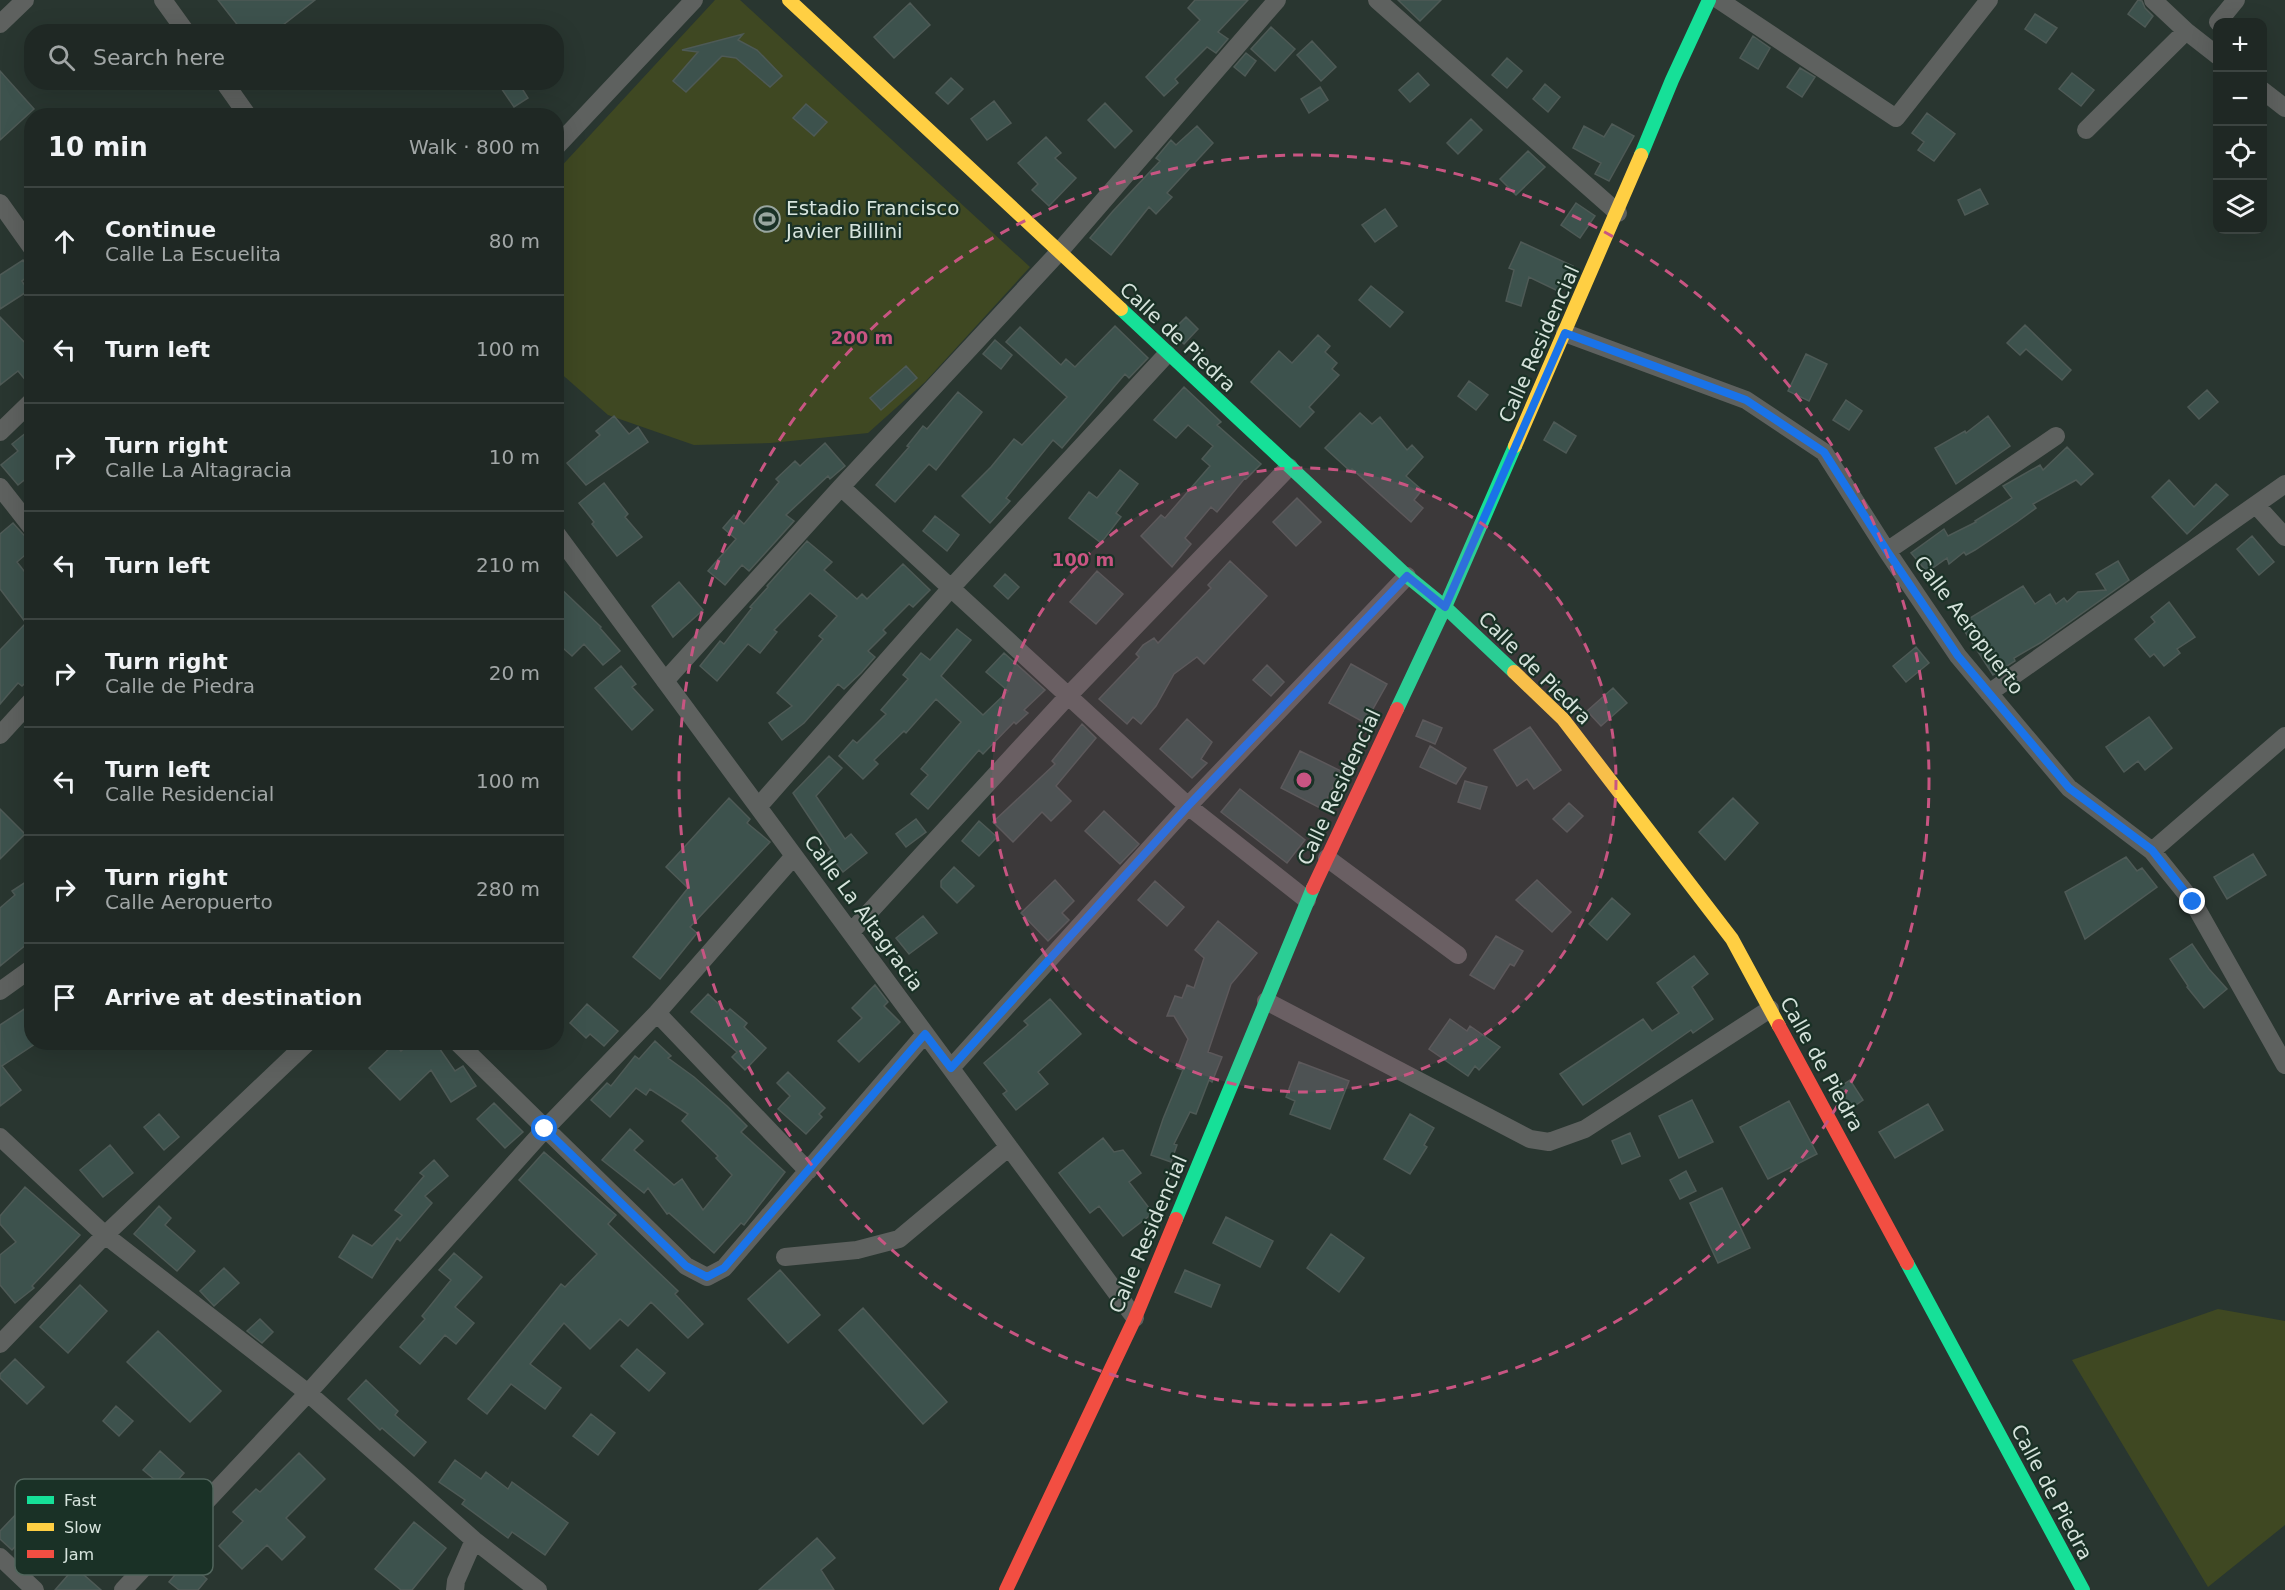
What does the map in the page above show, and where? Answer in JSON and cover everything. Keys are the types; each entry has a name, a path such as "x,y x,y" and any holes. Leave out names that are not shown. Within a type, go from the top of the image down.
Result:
{"street":[{"path":"0,24 25,0"},
{"path":"163,0 180,24"},
{"path":"564,138 694,0"},
{"name":"Calle de Piedra","path":"789,0 1167,354 1407,576 1445,607 1563,719 1731,939 2083,1590"},
{"path":"665,681 1059,252 1277,0"},
{"path":"1377,0 1618,213"},
{"name":"Calle Residencial","path":"1006,1590 1135,1318 1307,900 1445,607 1618,213 1671,80 1709,0"},
{"path":"1719,0 1896,118 1989,0"},
{"path":"2153,0 2213,53"},
{"path":"2222,18 2236,0"},
{"path":"2201,43 2213,29"},
{"path":"2086,130 2187,31"},
{"path":"230,90 242,108"},
{"path":"2267,94 2285,108"},
{"path":"0,203 24,237"},
{"name":"Calle Aeropuerto","path":"1565,333 1746,400 1824,452 1958,656 2069,788 2152,850 2193,902 2285,1065"},
{"path":"758,807 951,588 1167,354"},
{"path":"0,432 24,409"},
{"path":"1887,551 2056,436"},
{"path":"851,932 1068,696 1290,467"},
{"path":"1989,693 2285,484"},
{"path":"0,487 24,518"},
{"path":"841,487 1188,806 1307,900"},
{"path":"2256,505 2285,537"},
{"name":"Calle La Altagracia","path":"564,544 1135,1318"},
{"path":"951,1068 1188,806 1407,576"},
{"path":"0,735 24,709"},
{"path":"2152,850 2285,736"},
{"path":"213,1494 308,1393 545,1129 657,1013 794,856"},
{"path":"1327,858 1458,955"},
{"path":"0,991 24,974"},
{"path":"1266,1000 1530,1139 1549,1142 1585,1129 1770,1009"},
{"path":"657,1013 808,1171"},
{"path":"465,1050 686,1266 707,1277 724,1268 925,1034"},
{"path":"0,1344 105,1235 300,1050"},
{"path":"0,1137 105,1235 308,1393 474,1540 538,1590"},
{"path":"785,1257 857,1250 899,1239 1009,1147"},
{"path":"455,1590 456,1581 474,1540"},
{"path":"0,1557 15,1571"},
{"path":"19,1575 35,1590"},
{"path":"123,1590 137,1575"}],"green space":[{"name":"Estadio Francisco Javier Billini","path":"715,0 740,0 1030,267 925,382 868,433 771,443 694,445 608,415 564,376 564,163"},
{"path":"2218,1309 2285,1321 2285,1525 2208,1587 2072,1360"}],"building":[{"path":"218,0 315,0 284,24 237,24"},
{"path":"1195,0 1248,0 1218,32 1228,39 1216,53 1207,47 1175,79 1178,83 1164,96 1146,77 1200,20 1188,8"},
{"path":"1398,0 1441,0 1420,21"},
{"path":"2138,0 2142,1 2153,16 2145,27 2128,14"},
{"path":"910,3 930,25 894,58 874,37"},
{"path":"2035,14 2057,28 2046,43 2025,29"},
{"path":"1271,27 1295,49 1275,71 1251,49"},
{"path":"743,34 738,40 757,50 782,76 770,87 736,58 722,56 686,92 673,81 698,52 682,50"},
{"path":"1753,36 1770,48 1758,69 1740,58"},
{"path":"1312,41 1336,67 1321,81 1297,55"},
{"path":"1246,53 1256,61 1245,76 1234,67"},
{"path":"1507,58 1522,71 1507,88 1492,75"},
{"path":"1800,68 1815,77 1802,97 1787,87"},
{"path":"0,71 33,108 24,108 24,118 0,140"},
{"path":"1418,73 1429,85 1410,102 1399,90"},
{"path":"2072,73 2094,90 2081,106 2059,89"},
{"path":"951,78 963,89 948,104 936,93"},
{"path":"1545,84 1560,97 1548,112 1533,99"},
{"path":"1320,87 1328,100 1309,113 1301,99"},
{"path":"502,90 523,90 528,98 514,107"},
{"path":"994,101 1011,123 987,140 971,119"},
{"path":"1105,103 1132,131 1115,148 1088,120"},
{"path":"806,104 827,122 814,136 793,118"},
{"path":"1927,113 1955,134 1934,161 1918,150 1924,142 1912,133"},
{"path":"1471,119 1482,130 1458,154 1447,143"},
{"path":"1612,124 1634,136 1609,181 1595,174 1601,163 1573,148 1584,126 1604,137"},
{"path":"1197,126 1213,143 1167,193 1172,197 1156,214 1149,207 1111,255 1090,238 1160,161 1156,158 1171,140 1176,145"},
{"path":"1046,137 1061,153 1055,158 1076,178 1049,206 1032,190 1038,184 1018,163"},
{"path":"1528,151 1545,167 1516,195 1500,179"},
{"path":"1980,189 1988,204 1965,215 1958,200"},
{"path":"1576,203 1595,216 1580,238 1561,225"},
{"path":"1385,209 1397,226 1375,242 1362,225"},
{"path":"1521,242 1573,266 1560,292 1529,277 1521,306 1506,301 1514,270 1509,268"},
{"path":"24,261 24,279 22,281 24,294 0,309 0,275"},
{"path":"1371,286 1403,312 1390,327 1359,300"},
{"path":"0,317 24,342 24,378 18,371 0,385"},
{"path":"1186,317 1198,329 1184,344 1171,332"},
{"path":"2025,325 2071,370 2062,380 2026,349 2020,355 2007,343"},
{"path":"1115,326 1148,358 1129,378 1125,374 1062,448 1053,440 1006,498 1010,501 990,523 962,496 991,467 1014,439 1022,445 1067,397 1006,342 1020,327 1061,365 1066,359 1075,367"},
{"path":"1318,335 1330,346 1325,352 1337,363 1332,369 1339,375 1309,407 1314,412 1300,427 1251,382 1279,351 1292,363"},
{"path":"995,340 1012,355 1001,369 983,354"},
{"path":"1806,354 1827,364 1809,401 1788,391"},
{"path":"906,366 917,378 881,410 870,398"},
{"path":"1469,381 1488,395 1476,410 1458,396"},
{"path":"1184,387 1221,422 1217,425 1261,464 1245,478 1217,512 1211,507 1185,538 1191,544 1172,567 1141,536 1161,515 1165,518 1210,466 1202,459 1213,446 1188,425 1176,438 1154,420"},
{"path":"2207,390 2218,402 2199,419 2188,407"},
{"path":"958,392 982,412 936,470 929,464 895,502 876,485 909,447 907,446 923,426 927,429"},
{"path":"1846,400 1862,411 1849,430 1833,420"},
{"path":"1360,413 1372,424 1380,417 1407,450 1412,445 1423,457 1406,476 1422,490 1414,500 1423,508 1411,522 1325,448"},
{"path":"614,416 629,434 638,427 648,442 586,485 567,463 600,435 596,431"},
{"path":"1988,416 2010,446 1956,484 1935,448 1965,431 1966,433"},
{"path":"1554,422 1576,436 1566,453 1544,440"},
{"path":"24,434 24,480 18,485 1,465 18,451 12,444"},
{"path":"825,443 845,466 830,479 828,476 786,515 794,521 749,571 742,565 725,585 708,571 736,539 723,528 734,515 744,524 779,482 776,479 795,461 800,466"},
{"path":"2067,447 2093,474 2081,485 2076,480 2033,504 2036,508 2017,522 1975,550 1966,555 1964,552 1949,564 1947,558 1927,572 1911,553 1944,529 1948,536 1976,522 2012,498 2003,486 2040,465 2043,470"},
{"path":"1120,470 1138,484 1116,513 1121,517 1101,543 1069,518 1089,492 1097,498"},
{"path":"2169,480 2194,507 2216,484 2228,495 2187,534 2152,497"},
{"path":"604,483 628,514 625,517 642,537 617,556 579,503"},
{"path":"1297,498 1321,522 1296,546 1273,522"},
{"path":"935,516 959,535 947,551 923,531"},
{"path":"13,523 24,535 24,556 17,562 24,571 24,620 0,589 0,534"},
{"path":"2252,536 2274,562 2259,575 2237,549"},
{"path":"807,541 832,562 824,570 857,599 862,594 867,599 903,564 930,590 913,607 909,604 883,630 886,633 868,651 875,657 861,673 844,689 838,684 804,723 782,740 769,723 792,706 777,693 823,639 819,636 837,616 810,593 774,630 777,632 760,653 748,644 717,681 700,666 720,641 724,644 752,608 750,607"},
{"path":"1230,561 1267,596 1204,664 1197,657 1174,674 1156,706 1141,724 1133,717 1127,724 1099,699 1139,657 1136,654 1143,645 1154,638 1158,643 1211,588 1208,585"},
{"path":"2118,561 2129,580 2040,643 2014,658 2015,661 1993,675 1960,624 2023,586 2035,604 2050,594 2056,604 2064,598 2067,602 2078,592 2106,590 2096,574"},
{"path":"1097,571 1123,594 1096,624 1070,602"},
{"path":"1005,574 1019,587 1008,599 994,586"},
{"path":"679,582 703,610 673,637 652,606"},
{"path":"564,592 601,627 620,651 603,665 584,644 572,656 564,649"},
{"path":"2169,602 2195,637 2177,649 2180,653 2164,666 2154,654 2150,657 2135,639 2155,622 2151,617"},
{"path":"24,625 24,684 22,686 18,683 0,704 0,650"},
{"path":"957,629 971,640 941,676 983,715 1008,691 986,672 1004,653 1045,690 1024,710 1028,713 1016,724 1014,722 983,754 979,750 928,809 911,794 928,775 921,769 961,722 936,699 906,733 904,731 874,760 878,764 863,779 839,756 853,740 857,743 886,714 881,710 908,679 903,675 921,653 930,660"},
{"path":"1916,647 1929,663 1906,682 1893,666"},
{"path":"1351,664 1387,684 1365,723 1329,703"},
{"path":"1267,665 1284,682 1271,696 1253,680"},
{"path":"621,666 636,684 632,687 653,710 632,730 595,688"},
{"path":"1613,688 1627,703 1601,726 1587,711"},
{"path":"2149,717 2172,748 2145,770 2138,761 2124,772 2106,747"},
{"path":"1187,719 1212,742 1201,759 1207,763 1192,778 1160,749"},
{"path":"1423,720 1442,728 1435,744 1416,736"},
{"path":"1082,724 1096,738 1056,786 1071,801 1051,821 1042,812 1013,842 993,822 1055,764 1052,761"},
{"path":"1530,727 1561,770 1534,789 1527,779 1517,786 1494,750"},
{"path":"1430,746 1466,768 1456,784 1420,767"},
{"path":"1300,751 1341,771 1322,809 1281,788"},
{"path":"829,756 842,768 816,796 845,839 851,834 867,853 843,872 828,853 831,850 793,793"},
{"path":"1465,781 1487,787 1480,809 1458,802"},
{"path":"1240,789 1305,840 1287,863 1221,812"},
{"path":"729,798 750,819 747,823 770,842 690,927 697,933 660,979 633,957 688,888 666,867"},
{"path":"1733,798 1758,823 1725,860 1699,832"},
{"path":"1569,803 1583,816 1567,832 1553,819"},
{"path":"0,809 24,835 0,859"},
{"path":"1104,811 1139,844 1120,864 1085,831"},
{"path":"916,819 926,832 906,847 896,834"},
{"path":"979,821 997,837 979,856 962,841"},
{"path":"2253,854 2266,875 2227,899 2214,877"},
{"path":"2126,857 2137,871 2142,868 2157,887 2085,939 2065,892"},
{"path":"954,867 974,886 957,903 941,887 941,881"},
{"path":"1055,880 1074,901 1062,913 1069,920 1048,941 1021,913"},
{"path":"1537,880 1571,912 1552,932 1516,900"},
{"path":"1155,881 1184,907 1167,926 1138,900"},
{"path":"24,883 24,946 0,966 0,908 15,895 12,891"},
{"path":"1612,898 1630,914 1607,940 1589,924"},
{"path":"923,916 937,933 909,954 896,938"},
{"path":"1218,921 1257,953 1231,984 1208,1052 1222,1057 1212,1082 1209,1080 1196,1114 1190,1112 1174,1144 1177,1145 1171,1162 1151,1155 1183,1070 1177,1068 1188,1039 1174,1016 1167,1016 1175,996 1182,998 1187,985 1194,988 1204,958 1195,950"},
{"path":"1496,936 1523,951 1514,966 1510,964 1494,989 1470,975"},
{"path":"2192,944 2209,969 2227,989 2204,1008 2187,987 2170,959"},
{"path":"1694,956 1708,974 1692,987 1713,1019 1693,1033 1691,1030 1583,1105 1560,1074 1643,1019 1652,1031 1679,1013 1657,983"},
{"path":"875,985 888,1002 884,1006 900,1022 859,1062 838,1041 862,1018 852,1008"},
{"path":"708,994 727,1012 730,1009 747,1023 744,1027 766,1048 745,1070 732,1057 737,1052 691,1012"},
{"path":"1050,999 1081,1034 1038,1072 1048,1084 1016,1110 1003,1094 1007,1091 984,1063 1028,1025 1024,1021"},
{"path":"587,1004 618,1031 604,1046 590,1034 586,1038 570,1023"},
{"path":"24,1009 24,1050 26,1050 2,1066 21,1090 0,1106 0,1025"},
{"path":"1450,1019 1467,1031 1470,1026 1500,1047 1479,1070 1475,1066 1468,1076 1429,1049"},
{"path":"655,1041 671,1056 668,1058 694,1077 747,1126 741,1132 785,1172 744,1225 741,1223 714,1253 669,1213 667,1214 648,1188 644,1193 602,1160 630,1129 643,1141 634,1150 674,1185 682,1179 703,1210 732,1175 716,1158 718,1156 682,1121 688,1114 650,1089 646,1095 636,1088 610,1117 591,1100 607,1083 611,1086 635,1056 639,1059"},
{"path":"388,1050 441,1050 455,1071 463,1066 476,1086 451,1102 431,1070 400,1100 369,1068"},
{"path":"1299,1062 1349,1081 1330,1129 1290,1114 1295,1101 1286,1097"},
{"path":"788,1072 825,1108 819,1114 822,1117 806,1134 778,1109 790,1096 777,1083"},
{"path":"1850,1080 1863,1100 1843,1114 1831,1093"},
{"path":"1692,1100 1713,1142 1679,1158 1659,1116"},
{"path":"1789,1101 1817,1154 1768,1179 1740,1127"},
{"path":"494,1103 523,1132 505,1148 477,1119"},
{"path":"1928,1104 1943,1130 1895,1158 1879,1132"},
{"path":"159,1114 179,1137 164,1150 144,1127"},
{"path":"1410,1114 1434,1128 1424,1145 1427,1147 1410,1174 1384,1159"},
{"path":"1630,1133 1640,1156 1622,1164 1612,1141"},
{"path":"1103,1138 1114,1152 1123,1150 1141,1173 1129,1182 1153,1213 1123,1236 1099,1206 1090,1213 1059,1173"},
{"path":"110,1145 133,1173 103,1197 80,1170"},
{"path":"544,1152 616,1215 608,1224 678,1291 675,1294 703,1324 688,1338 651,1302 628,1326 620,1319 590,1349 564,1323 530,1364 561,1388 545,1409 511,1384 487,1414 468,1399 561,1284 565,1287 597,1254 519,1180"},
{"path":"434,1160 448,1176 425,1196 432,1203 400,1241 397,1238 372,1278 339,1257 353,1235 372,1246 402,1215 395,1210 424,1176 420,1173"},
{"path":"1686,1171 1696,1191 1680,1199 1670,1180"},
{"path":"25,1187 80,1235 32,1286 34,1288 15,1303 0,1285 0,1255 16,1242 0,1224 0,1216"},
{"path":"1722,1188 1750,1248 1718,1263 1690,1203"},
{"path":"159,1206 171,1218 165,1225 195,1251 177,1271 134,1234"},
{"path":"1226,1217 1273,1241 1260,1267 1213,1243"},
{"path":"1331,1234 1364,1258 1339,1292 1307,1268"},
{"path":"454,1253 482,1277 455,1307 474,1323 456,1344 445,1335 420,1364 400,1347 425,1319 422,1316 451,1280 439,1270"},
{"path":"224,1268 239,1283 214,1306 200,1291"},
{"path":"780,1270 820,1315 788,1343 748,1299"},
{"path":"1185,1270 1220,1285 1211,1307 1175,1292"},
{"path":"80,1285 107,1311 68,1353 40,1327"},
{"path":"863,1308 947,1402 923,1424 839,1330"},
{"path":"260,1319 273,1332 262,1343 247,1331"},
{"path":"158,1331 221,1391 190,1422 127,1362"},
{"path":"637,1349 665,1373 649,1391 621,1366"},
{"path":"15,1359 44,1387 27,1404 0,1378 0,1374"},
{"path":"366,1380 398,1411 395,1415 426,1442 414,1456 382,1428 380,1430 348,1399"},
{"path":"116,1406 133,1421 119,1436 103,1421"},
{"path":"591,1414 615,1433 598,1455 573,1436"},
{"path":"160,1451 184,1473 179,1479 154,1479 143,1470"},
{"path":"299,1453 325,1479 286,1518 305,1537 282,1560 267,1545 242,1569 219,1546 243,1521 233,1512 256,1489 260,1492"},
{"path":"455,1460 481,1479 486,1472 508,1489 512,1482 568,1523 545,1555 512,1532 508,1538 462,1504 465,1500 439,1482"},
{"path":"15,1515 15,1547 12,1550 0,1539 0,1531"},
{"path":"414,1522 446,1548 412,1590 401,1590 375,1569"},
{"path":"817,1538 835,1558 821,1570 834,1590 759,1590"},
{"path":"68,1575 84,1575 101,1590 55,1590"},
{"path":"175,1575 202,1575 207,1579 198,1590 179,1590 169,1582"}],"traffic: fast":[{"path":"1641,155 1709,0"},
{"path":"1121,309 1407,576 1445,607 1514,672"},
{"path":"1397,709 1445,607 1515,446"},
{"path":"1176,1219 1313,888"},
{"path":"1907,1263 2083,1590"}],"traffic: slow":[{"path":"789,0 1121,309"},
{"path":"1515,446 1641,155"},
{"path":"1514,672 1563,719 1732,939 1779,1026"}],"traffic: jam":[{"path":"1313,888 1397,709"},
{"path":"1779,1026 1907,1263"},
{"path":"1006,1590 1135,1318 1176,1219"}],"place":[{"name":"Estadio Francisco Javier Billini","path":"767,219"}],"route":[{"path":"545,1129 686,1266 707,1277 724,1268 925,1034 951,1068 1188,806 1407,576 1445,607 1565,333 1746,400 1824,452 1958,656 2069,788 2152,850 2193,902"}]}
